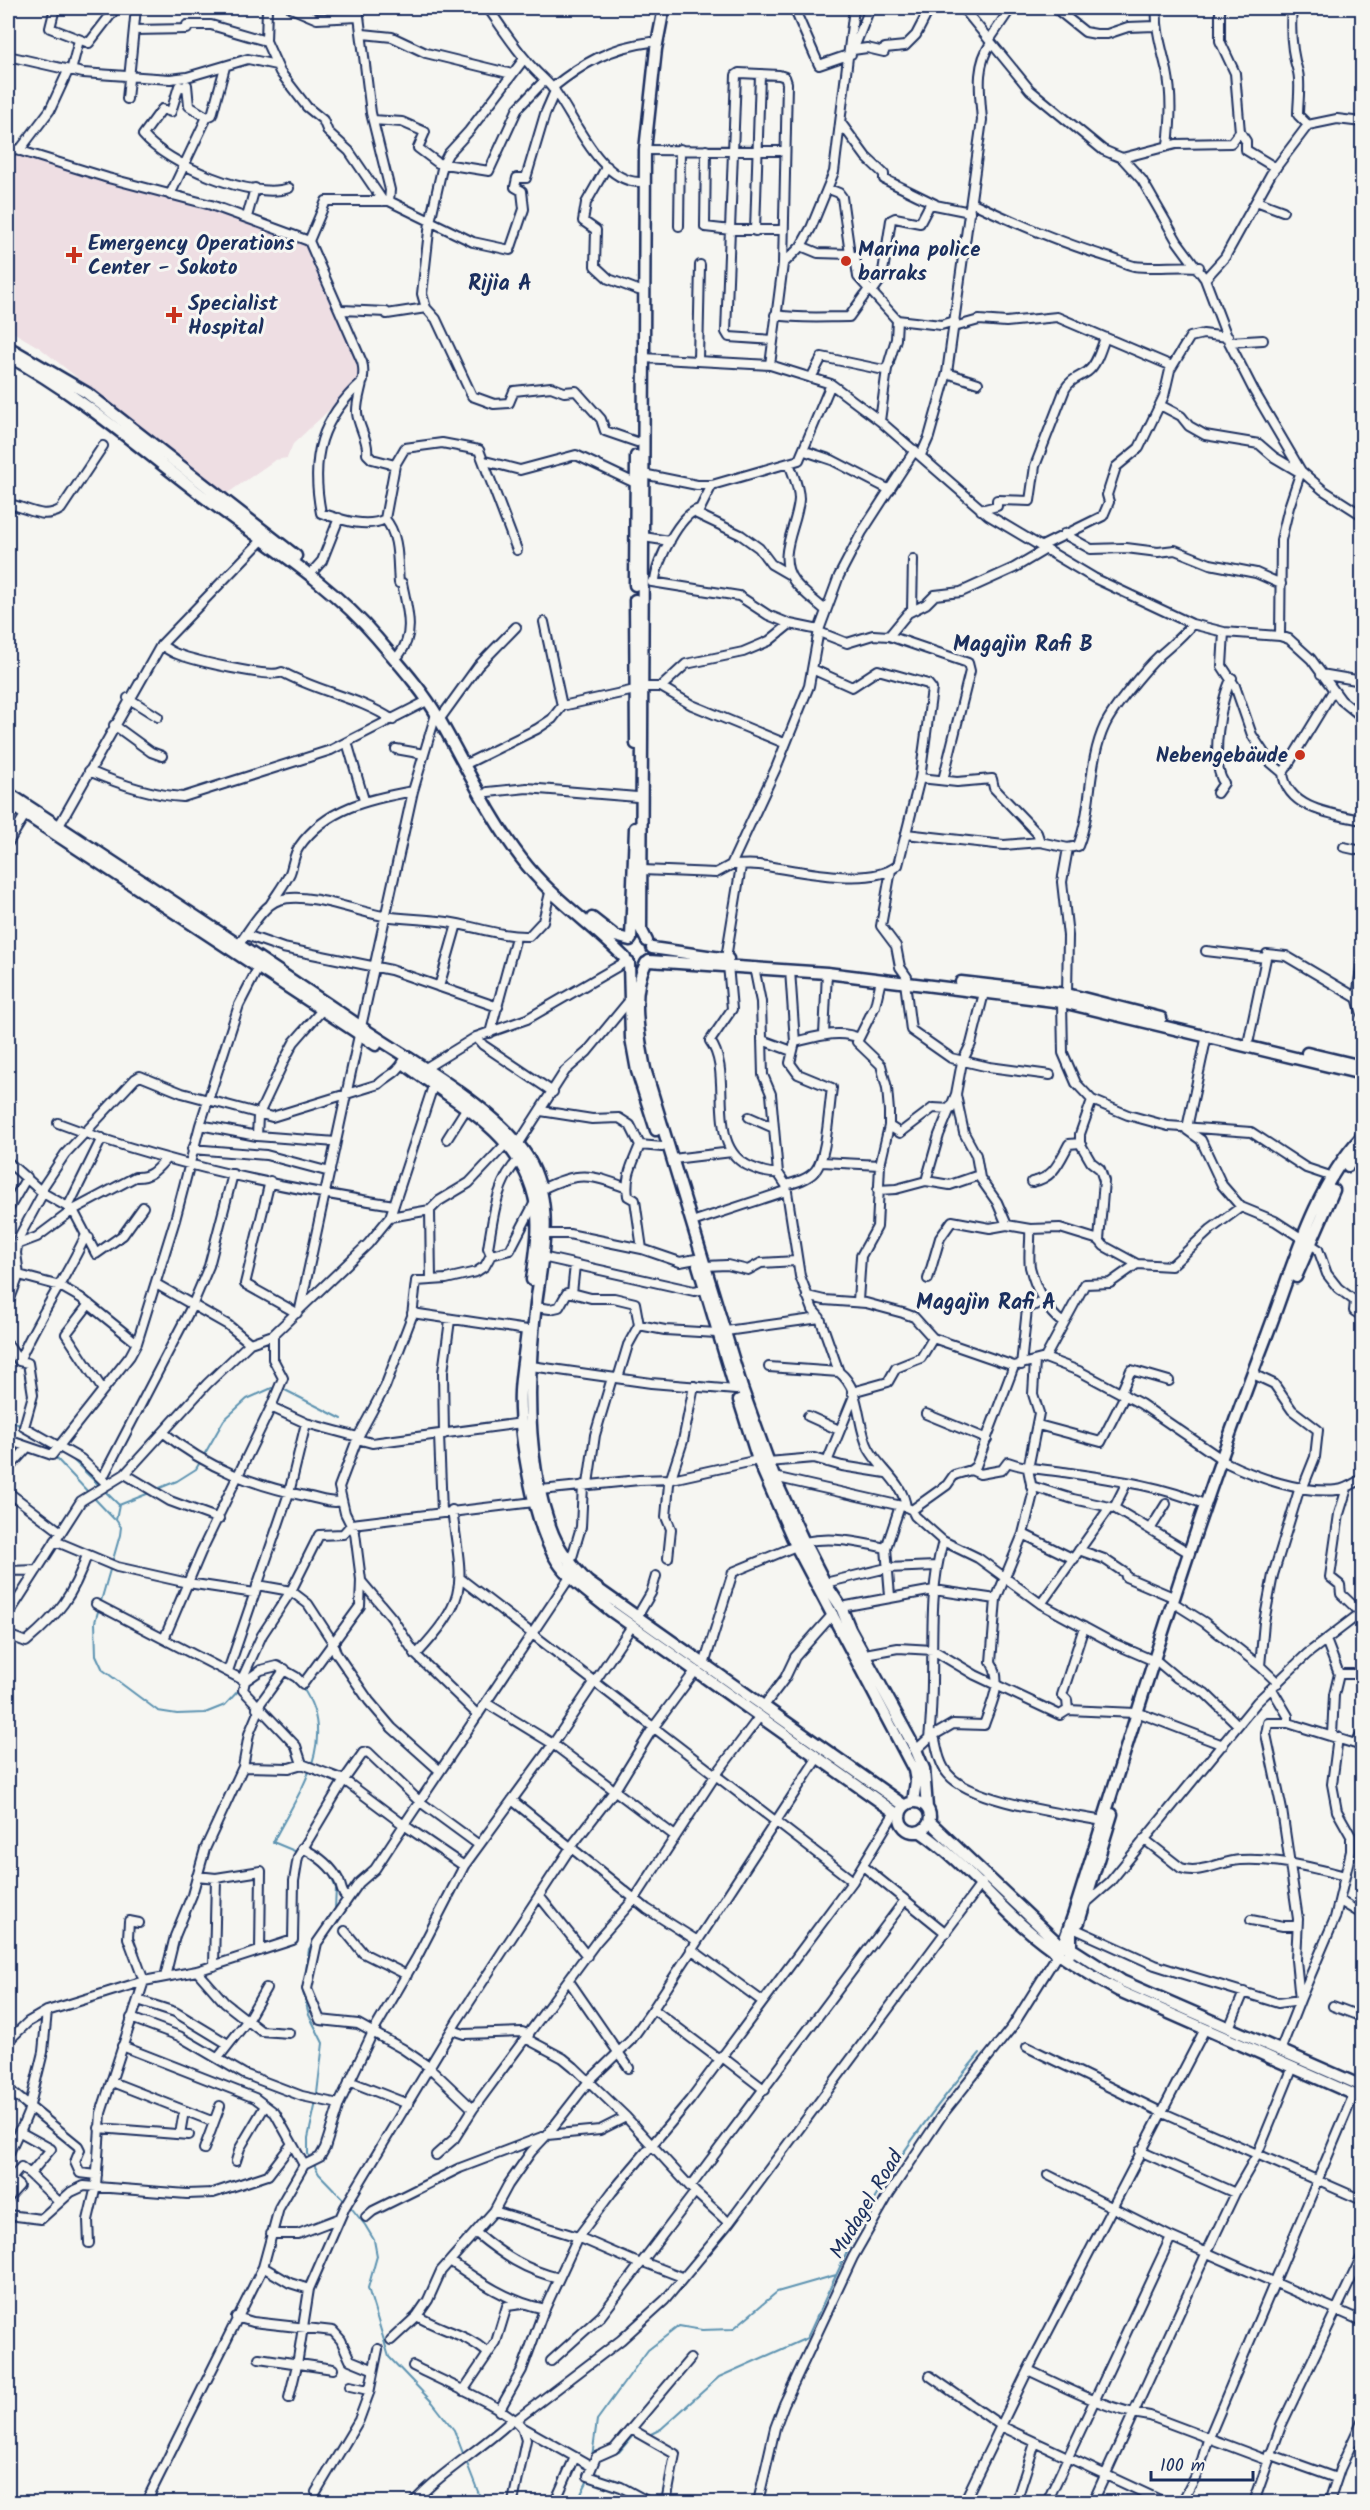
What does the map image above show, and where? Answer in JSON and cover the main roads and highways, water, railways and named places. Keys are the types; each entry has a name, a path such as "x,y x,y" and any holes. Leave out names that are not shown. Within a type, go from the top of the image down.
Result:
{"main road":[{"path":"658,8 640,124 635,483 641,929 649,945 648,962 641,974 639,1037 645,1069 705,1266 736,1390 763,1461 800,1544 837,1611 915,1770 916,1781 903,1809 906,1830 921,1832 982,1883 1023,1926 1119,1991 1293,2067 1360,2093"},
{"path":"664,8 654,60 645,150 643,537 637,797 631,940 624,948 627,961 631,1038 637,1071 705,1289 722,1332 763,1461 774,1477 800,1544 825,1583 837,1611 865,1654 916,1750 924,1769 930,1822 1063,1951 1122,1981 1280,2050 1360,2093"},
{"path":"8,347 87,393 265,537 377,637 440,715 500,826 520,856 550,893 606,938 627,961 639,966 648,962 827,966 984,993 1064,998 1362,1074"},
{"path":"8,356 58,384 265,537 314,570 357,610 399,655 470,762 524,852 550,884 615,936 631,940 640,938 649,945 754,967 881,980 906,979 1064,998 1362,1066"},
{"path":"8,793 57,830 258,968 322,1010 424,1069 499,1122 514,1144 532,1163 542,1189 545,1234 536,1307 529,1415 541,1490 553,1534 570,1564 635,1621"},
{"path":"8,803 25,815 57,830 243,939 360,1031 514,1144 519,1160 531,1183 535,1202 537,1234 520,1392 522,1423 534,1502 546,1541 570,1577 903,1809"},
{"path":"1063,1951 1071,1927 1079,1922 1086,1903 1155,1661 1223,1460 1306,1240 1334,1177 1362,1136"},
{"path":"1175,1601 1204,1504 1257,1376 1306,1240 1339,1180 1362,1147"},
{"path":"762,1711 818,1756 903,1809 927,1808"},
{"path":"1063,1951 1139,1714"},
{"path":"921,1832 930,1822"}],"waterway":[{"path":"157,1489 177,1481 196,1469 224,1420 247,1399 272,1388"},
{"path":"285,1390 342,1419"},
{"path":"8,1419 21,1426"},
{"path":"45,1443 50,1448"},
{"path":"69,1456 119,1505 116,1520 121,1527 120,1535 95,1622 96,1655 103,1670 158,1711 177,1714 205,1713 225,1705 240,1689"},
{"path":"56,1458 89,1493"},
{"path":"119,1505 152,1492"},
{"path":"93,1497 114,1519"},
{"path":"297,1852 273,1842 303,1785 316,1746 317,1727 313,1707 302,1687"},
{"path":"303,1853 317,1861 329,1873 336,1888 335,1909 309,1949 303,1992 309,2015 323,2043 316,2102 308,2138 308,2154 319,2174 345,2201"},
{"path":"647,2436 661,2429 719,2377 807,2338 852,2242 882,2186 928,2118 980,2053"},
{"path":"349,2205 374,2240 377,2256 368,2288 389,2357 433,2403 454,2430 482,2502"},
{"path":"592,2457 597,2420 648,2350 679,2326 702,2330 733,2329 777,2292 836,2275"},
{"path":"614,2453 619,2452 634,2434 636,2435"},
{"path":"577,2502 588,2480"}],"place":[{"name":"Emergency Operations Center - Sokoto","path":"74,255"},
{"name":"Marina police barraks","path":"846,261"},
{"name":"Specialist Hospital","path":"174,315"},
{"name":"Nebengebäude","path":"1300,755"}],"district":[{"name":"Rijia A","path":"500,282"},
{"name":"Magajin Rafi B","path":"1023,643"},
{"name":"Magajin Rafi A","path":"986,1301"}]}
